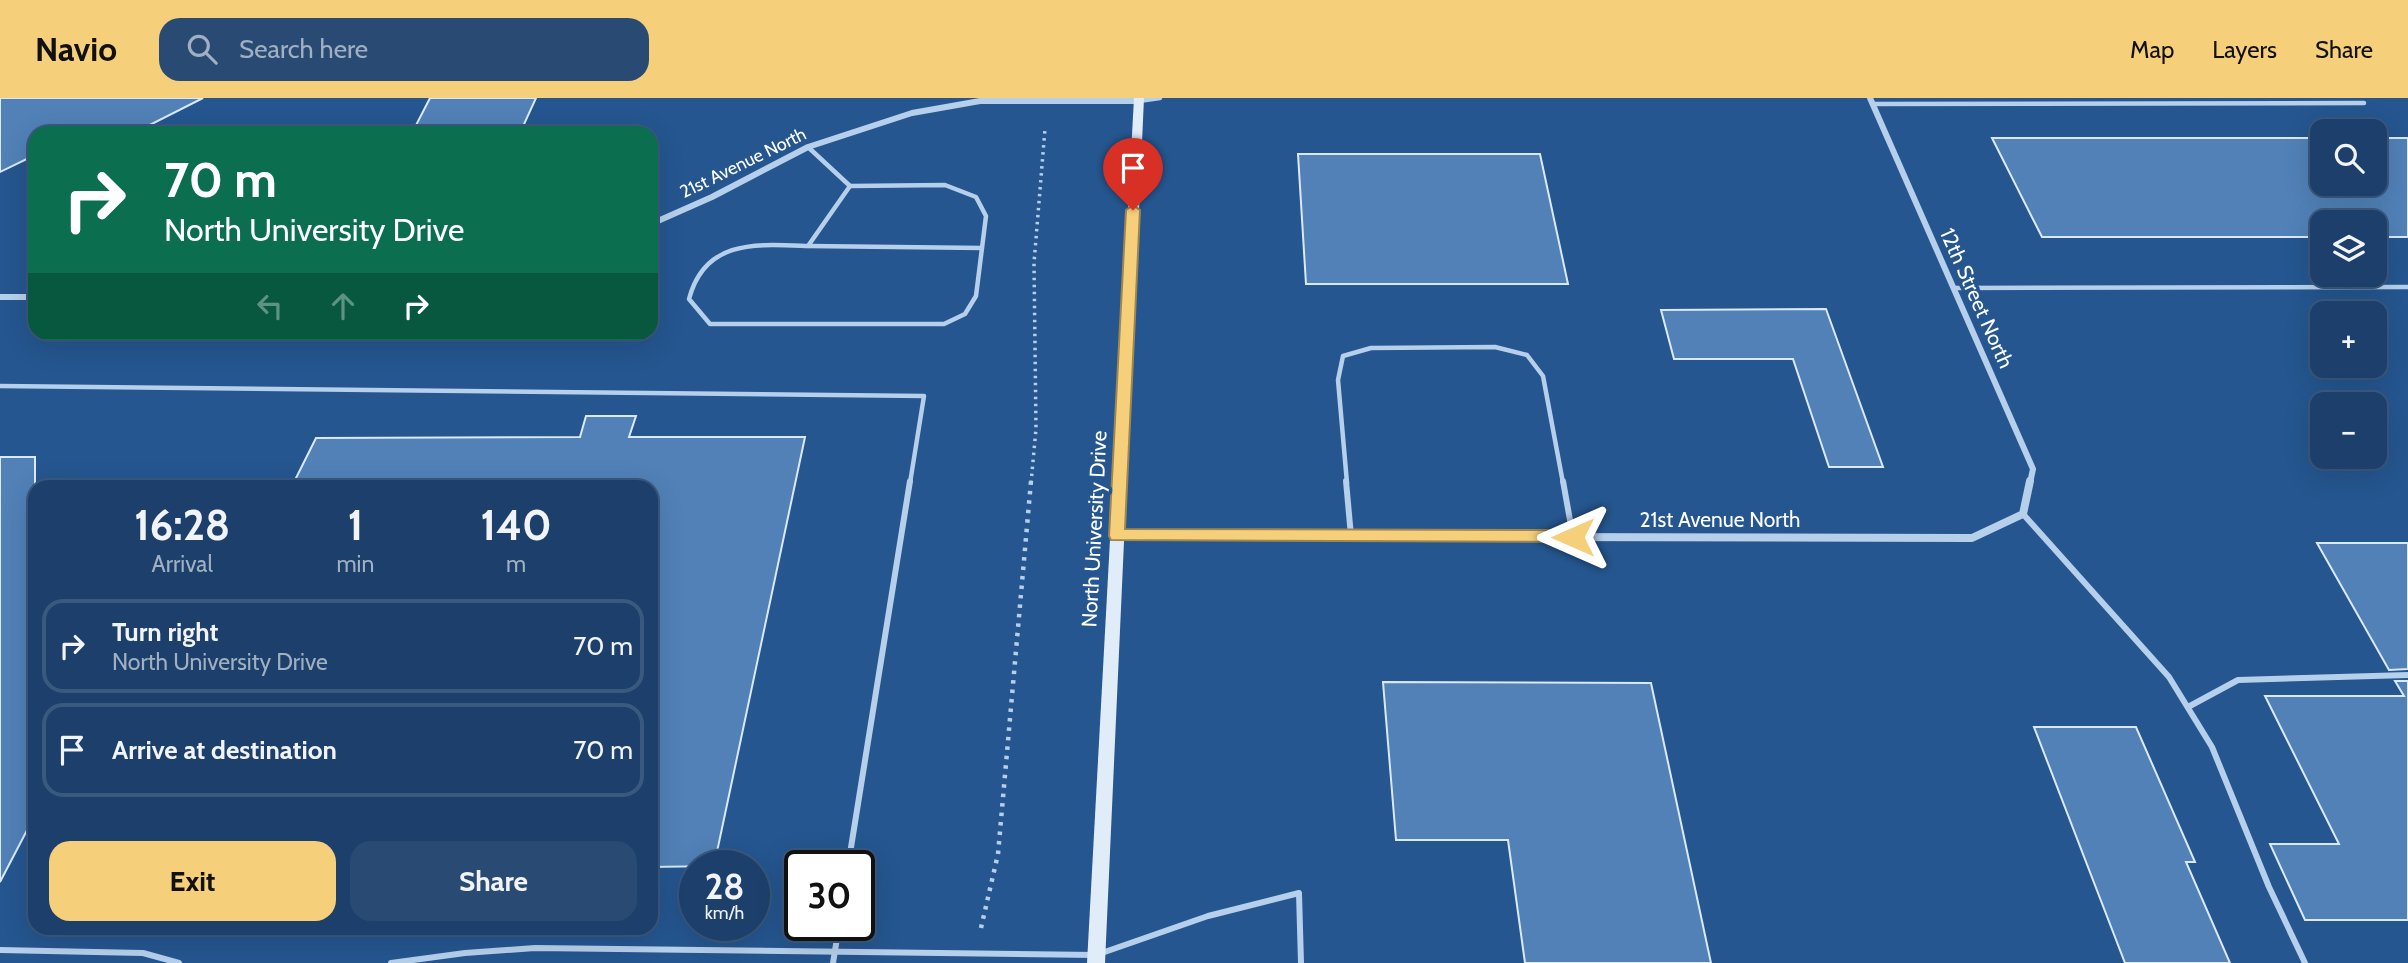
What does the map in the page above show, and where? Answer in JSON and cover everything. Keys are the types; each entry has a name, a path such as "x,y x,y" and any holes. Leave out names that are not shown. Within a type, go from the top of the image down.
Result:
{"main road":[{"name":"North University Drive","path":"1096,959 1139,99"}],"street":[{"name":"21st Avenue North","path":"658,220 712,197 808,147 912,113 980,101 1139,99"},
{"name":"12th Street North","path":"1872,101 2033,469 2023,514"},
{"path":"0,297 28,297"},
{"name":"21st Avenue North","path":"1117,536 1972,538 2023,514"}],"lane":[{"path":"1139,99 1160,98"},
{"path":"1872,101 2364,103"},
{"path":"808,147 850,186 945,186 976,197 986,216 982,248 976,296 965,314 944,324 710,324 689,299 695,276 714,258 750,245 982,248"},
{"path":"808,246 850,186"},
{"path":"1954,288 2408,287"},
{"path":"1351,536 1338,380 1343,356 1371,348 1495,347 1527,355 1543,376 1573,537"},
{"path":"0,386 924,396 851,850"},
{"path":"2023,514 2169,677 2188,707 2212,747 2269,887 2305,963"},
{"path":"2188,707 2238,681 2408,675"},
{"path":"391,963 465,953 535,948 687,952 976,953 1096,959 1208,916 1299,893 1301,963"},
{"path":"833,963 837,941"},
{"path":"0,950 144,953 179,963"}],"path":[{"path":"976,953 999,854 1036,429 1034,263 1049,101"}],"building":[{"path":"0,98 203,98 148,126 28,126 28,158 0,172"},
{"path":"430,98 536,98 523,126 416,126"},
{"path":"1992,138 2310,138 2310,196 2387,196 2387,138 2408,138 2408,237 2387,237 2387,210 2310,210 2310,237 2042,237"},
{"path":"1298,154 1540,154 1568,284 1306,284"},
{"path":"1826,309 1883,467 1829,467 1793,359 1674,359 1661,310"},
{"path":"586,416 636,416 629,437 805,437 717,850 679,850 679,867 658,867 658,480 295,480 316,438 580,437"},
{"path":"0,457 35,457 35,480 28,480 28,828 0,882"},
{"path":"2317,543 2408,543 2408,669 2389,670"},
{"path":"2395,681 2408,681 2408,920 2305,920 2270,844 2339,844 2265,696 2404,696"},
{"path":"1383,682 1651,683 1711,963 1525,963 1508,840 1396,840"},
{"path":"2034,727 2136,727 2195,862 2186,862 2230,963 2125,963"}],"route":[{"path":"1133,210 1117,536 1573,537"}]}
